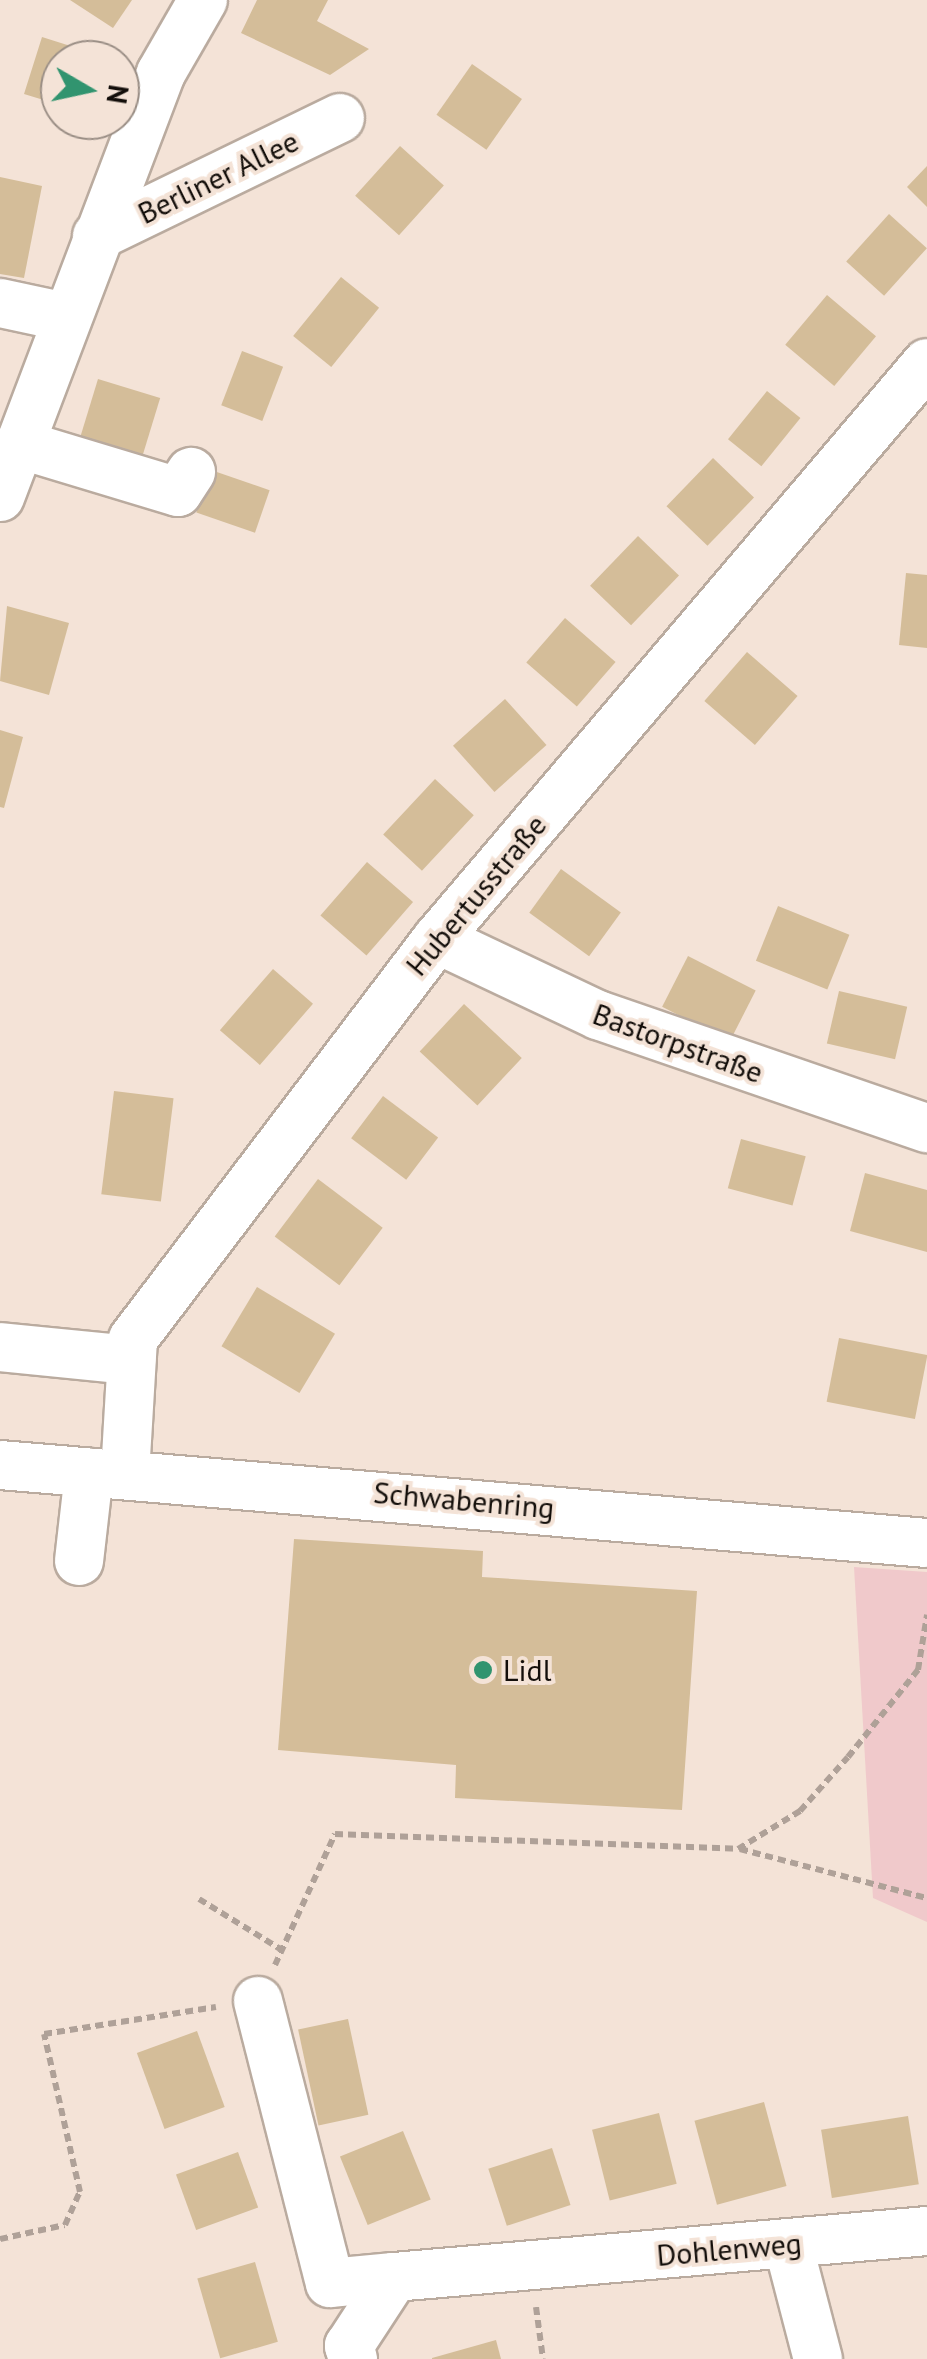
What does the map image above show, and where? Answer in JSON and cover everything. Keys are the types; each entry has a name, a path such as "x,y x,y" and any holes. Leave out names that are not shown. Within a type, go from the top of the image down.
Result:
{"street":[{"name":"Berliner Allee","path":"0,497 162,72 203,0"},
{"name":"Berliner Allee","path":"97,236 340,118"},
{"path":"0,302 66,318"},
{"name":"Hubertusstraße","path":"79,1561 107,1474 133,1340 437,939 927,363"},
{"path":"19,444 178,492 192,472"},
{"name":"Bastorpstraße","path":"437,939 598,1014 927,1128"},
{"path":"0,1347 131,1360"},
{"name":"Schwabenring","path":"0,1465 927,1543"},
{"name":"Dohlenweg","path":"258,2001 330,2283 927,2231"},
{"path":"788,2244 818,2359"},
{"path":"353,2359 350,2346 394,2277"}],"path":[{"path":"738,1849 800,1811 848,1757 918,1670 927,1616"},
{"path":"0,2239 65,2225 80,2192 44,2034 258,2001 335,1834 738,1849 927,1898"},
{"path":"199,1899 282,1950"},
{"path":"531,2266 543,2359"}],"shaded area":[{"path":"854,1567 927,1572 927,1922 873,1898"}],"building":[{"path":"70,0 132,0 113,28"},
{"path":"257,0 328,0 317,21 369,49 330,75 241,33"},
{"path":"40,43 40,99 24,94"},
{"path":"472,64 522,99 486,150 436,115"},
{"path":"400,146 444,185 399,235 355,196"},
{"path":"927,166 927,207 907,187"},
{"path":"0,177 42,186 24,278 0,274"},
{"path":"889,214 927,248 884,296 846,262"},
{"path":"341,277 379,308 331,367 293,336"},
{"path":"827,295 876,336 834,386 785,345"},
{"path":"242,351 283,367 262,421 221,405"},
{"path":"98,379 160,398 138,471 76,452"},
{"path":"767,391 800,418 761,466 728,439"},
{"path":"713,458 754,498 707,546 666,506"},
{"path":"211,470 270,490 255,533 196,513"},
{"path":"638,536 679,576 631,625 590,586"},
{"path":"906,573 927,575 927,648 899,645"},
{"path":"7,606 69,623 49,695 0,681"},
{"path":"565,618 616,662 577,706 526,663"},
{"path":"747,652 798,696 755,745 704,701"},
{"path":"505,699 546,745 494,792 453,746"},
{"path":"0,730 23,737 4,808 0,807"},
{"path":"435,779 474,815 422,871 383,835"},
{"path":"367,862 413,902 366,956 320,916"},
{"path":"561,869 621,912 589,956 529,913"},
{"path":"778,906 849,935 827,990 756,961"},
{"path":"688,956 756,991 730,1041 662,1007"},
{"path":"273,969 313,1004 260,1065 220,1030"},
{"path":"839,991 907,1007 895,1059 827,1044"},
{"path":"464,1004 522,1058 477,1105 420,1052"},
{"path":"114,1091 174,1098 161,1202 101,1194"},
{"path":"383,1096 438,1138 406,1180 351,1138"},
{"path":"741,1139 806,1156 793,1206 728,1188"},
{"path":"865,1173 927,1190 927,1252 850,1231"},
{"path":"318,1179 383,1228 339,1285 275,1237"},
{"path":"257,1287 335,1334 299,1393 221,1346"},
{"path":"839,1338 927,1355 915,1419 827,1402"},
{"path":"294,1539 483,1551 482,1577 697,1591 682,1810 455,1798 456,1765 278,1750"},
{"path":"348,2019 368,2115 318,2125 298,2030"},
{"path":"197,2031 225,2107 165,2129 137,2053"},
{"path":"764,2102 787,2186 717,2205 694,2121"},
{"path":"659,2113 677,2184 610,2201 592,2130"},
{"path":"908,2116 919,2184 832,2198 821,2130"},
{"path":"403,2131 431,2200 368,2225 340,2156"},
{"path":"552,2148 571,2205 507,2226 488,2169"},
{"path":"238,2152 258,2207 196,2230 176,2175"},
{"path":"255,2262 278,2342 220,2358 197,2279"},
{"path":"496,2340 501,2359 432,2359 432,2358"}],"place":[{"name":"Lidl","path":"483,1670"}]}
